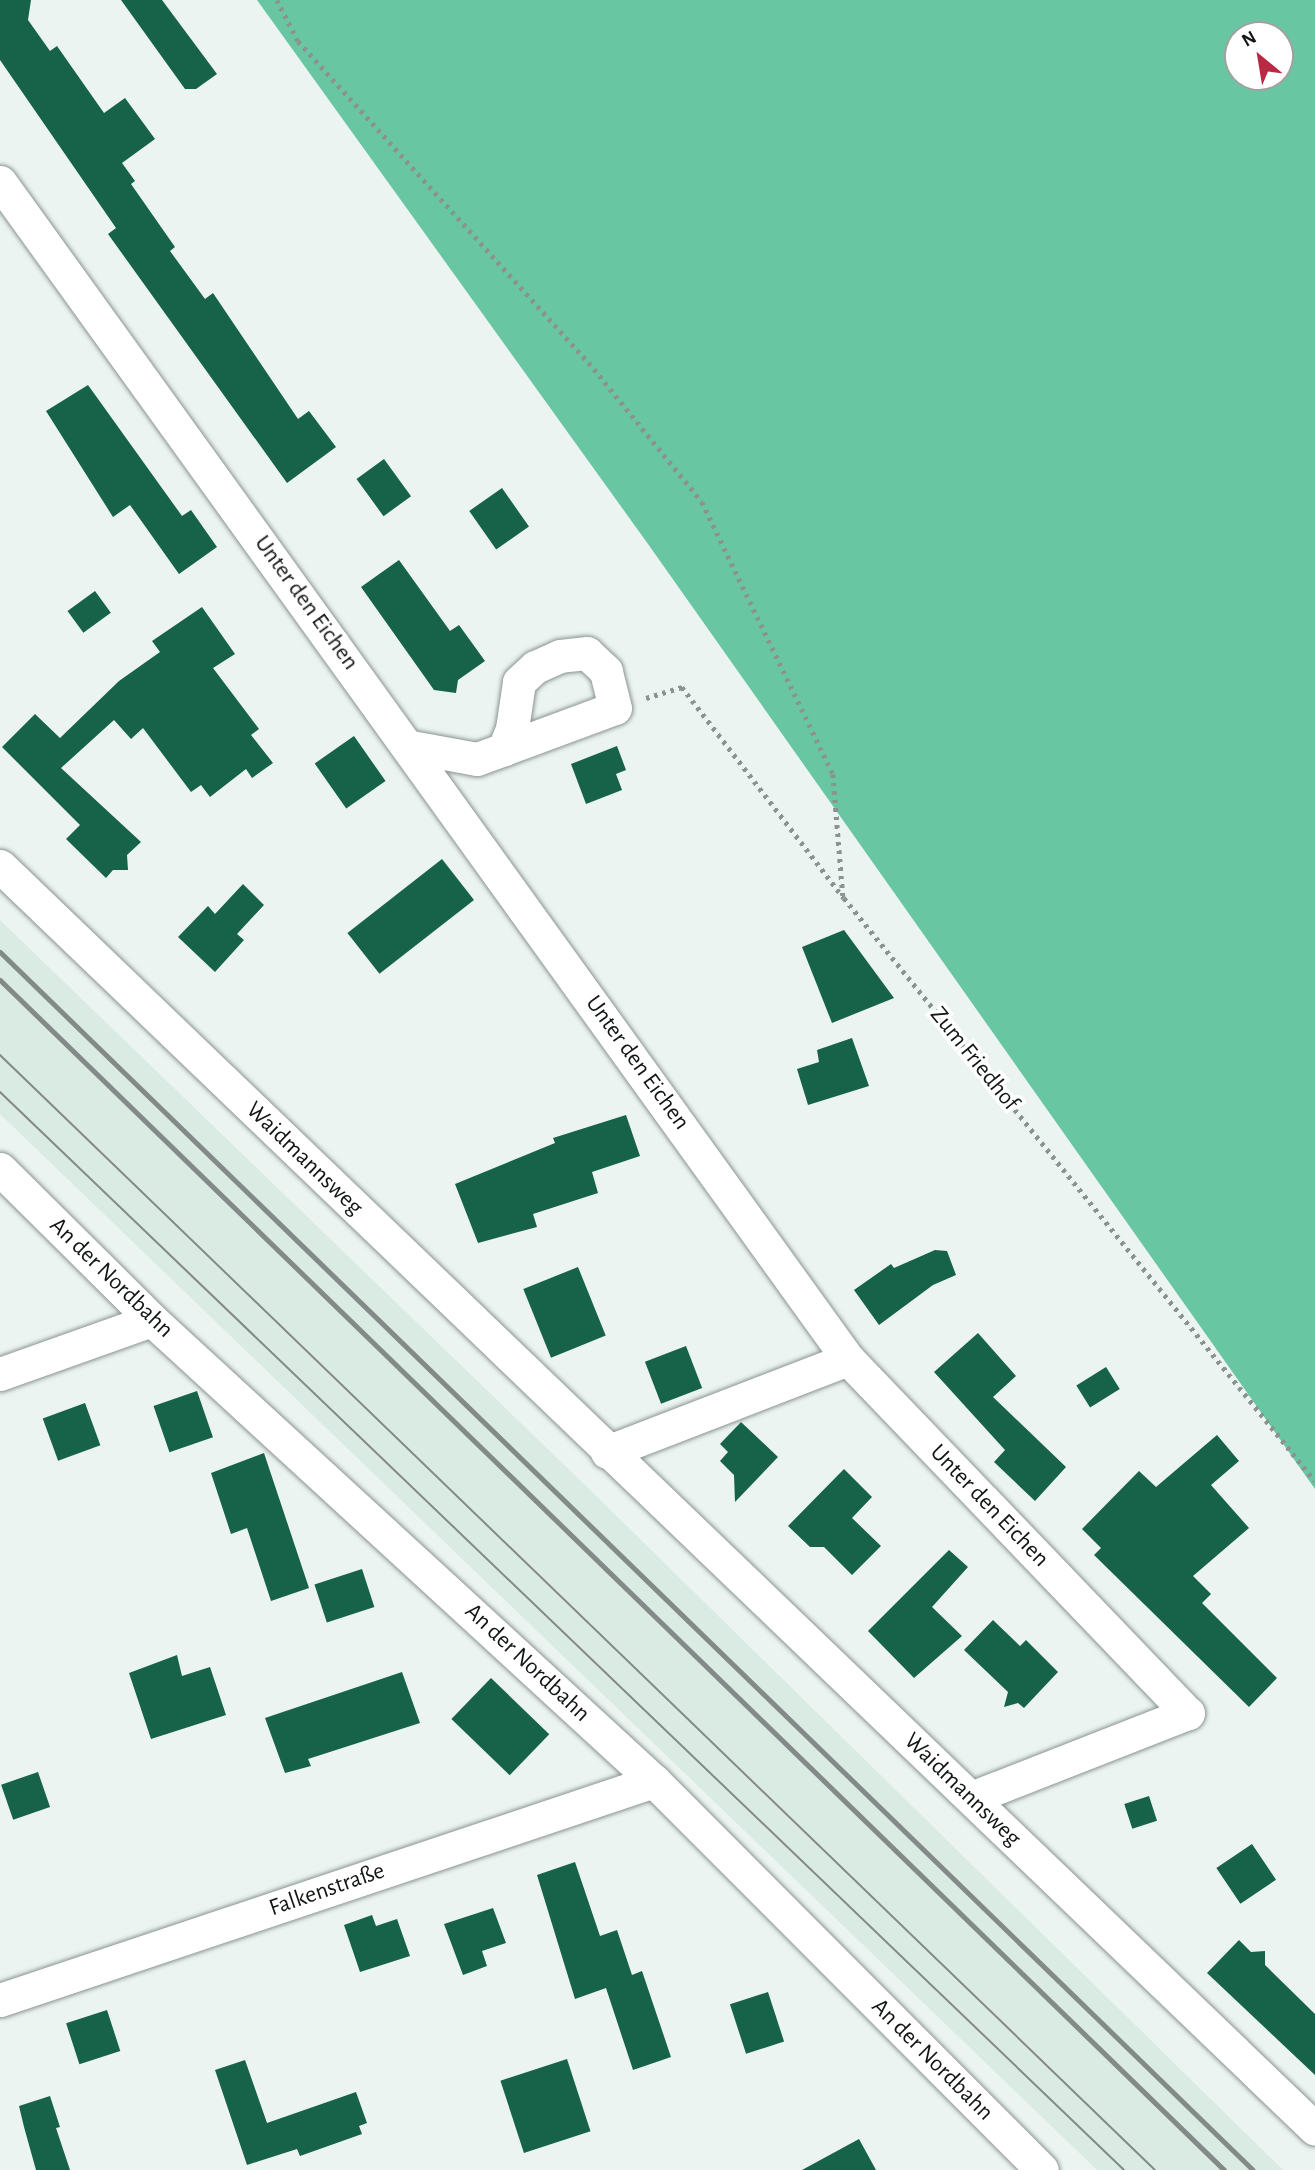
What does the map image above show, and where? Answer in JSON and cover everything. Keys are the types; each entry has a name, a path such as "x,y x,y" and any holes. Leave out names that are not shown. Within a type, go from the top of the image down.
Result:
{"street":[{"name":"Unter den Eichen","path":"0,182 411,747 848,1359 1188,1713 971,1798"},
{"path":"411,747 477,759 615,708 606,671 587,653 560,656 535,667 519,682 512,729 504,749"},
{"name":"Waidmannsweg","path":"0,866 607,1452 1315,2129"},
{"name":"An der Nordbahn","path":"0,1169 152,1320 654,1781 1042,2170"},
{"path":"0,1374 152,1320"},
{"path":"607,1452 848,1359"},
{"name":"Falkenstraße","path":"0,2000 654,1781"}],"path":[{"path":"277,0 298,41 594,369 702,502 833,774 844,898"},
{"name":"Zum Friedhof","path":"615,708 682,687 844,898 1315,1481"}],"shaded area":[{"path":"0,920 585,1485 1283,2170 1097,2170 0,1114"}],"green space":[{"path":"257,0 1315,0 1315,1489 648,544"}],"building":[{"path":"0,0 31,0 28,20 50,51 57,46 104,113 125,98 155,139 122,163 135,181 131,184 175,247 170,251 205,299 213,293 298,419 309,411 336,447 287,483 108,234 116,228 0,60"},
{"path":"121,0 162,0 217,74 196,89 185,89"},
{"path":"88,385 182,516 191,510 217,547 179,574 130,505 113,517 46,411"},
{"path":"384,459 411,496 384,516 356,479"},
{"path":"502,488 529,527 496,549 469,511"},
{"path":"399,560 450,631 459,625 485,661 458,680 456,693 434,690 361,587"},
{"path":"95,591 111,613 83,633 67,611"},
{"path":"202,607 235,654 213,668 259,729 251,735 273,763 252,778 246,769 210,797 201,785 191,792 143,728 131,739 114,720 61,768 141,842 127,855 128,870 113,870 106,878 66,839 80,825 2,747 35,714 60,738 119,681 160,652 152,641"},
{"path":"354,736 386,781 346,809 315,764"},
{"path":"617,746 626,770 616,774 622,790 586,804 571,764"},
{"path":"442,859 474,900 379,974 347,933"},
{"path":"243,884 264,905 237,934 244,940 215,972 178,937 208,906 215,914"},
{"path":"844,930 894,998 832,1023 802,947"},
{"path":"852,1038 869,1086 808,1105 797,1069 819,1062 817,1050"},
{"path":"626,1115 640,1156 592,1172 598,1193 533,1214 537,1227 478,1243 455,1184 555,1143 553,1138"},
{"path":"935,1250 947,1251 956,1275 933,1285 879,1325 854,1290 891,1264 894,1268"},
{"path":"578,1267 606,1336 551,1358 523,1289"},
{"path":"978,1333 1016,1376 993,1397 1066,1467 1035,1501 994,1462 1005,1450 934,1372"},
{"path":"686,1346 702,1388 661,1404 645,1362"},
{"path":"1106,1367 1120,1389 1090,1408 1076,1386"},
{"path":"197,1391 213,1437 169,1452 154,1406"},
{"path":"85,1403 100,1445 58,1461 43,1418"},
{"path":"741,1422 778,1457 735,1502 734,1475 720,1461 728,1452 720,1444"},
{"path":"1217,1435 1239,1461 1211,1485 1249,1528 1193,1576 1211,1594 1202,1603 1277,1678 1249,1707 1094,1555 1101,1548 1082,1529 1139,1471 1156,1487"},
{"path":"264,1453 309,1588 271,1601 247,1528 231,1534 211,1473"},
{"path":"844,1469 872,1497 852,1518 881,1546 852,1575 824,1547 810,1547 788,1526"},
{"path":"949,1550 968,1567 932,1607 962,1636 914,1678 868,1631"},
{"path":"362,1569 374,1607 327,1622 314,1584"},
{"path":"993,1620 1020,1646 1026,1640 1058,1672 1024,1708 1018,1703 1004,1707 1008,1692 964,1650"},
{"path":"177,1655 182,1676 210,1667 226,1715 151,1739 129,1673"},
{"path":"402,1672 420,1723 308,1759 311,1766 285,1773 265,1718"},
{"path":"491,1678 549,1734 510,1775 451,1719"},
{"path":"38,1772 50,1807 13,1820 1,1785"},
{"path":"1149,1796 1157,1821 1132,1829 1124,1804"},
{"path":"1252,1844 1276,1880 1240,1904 1216,1868"},
{"path":"575,1862 600,1936 617,1930 632,1975 642,1971 671,2057 633,2070 606,1988 575,1999 537,1875"},
{"path":"493,1908 506,1943 482,1951 487,1966 463,1975 444,1924"},
{"path":"372,1915 376,1926 397,1919 410,1956 360,1972 344,1925"},
{"path":"1239,1940 1251,1952 1265,1951 1265,1965 1315,2014 1315,2075 1207,1973"},
{"path":"768,1992 784,2041 746,2054 730,2004"},
{"path":"107,2010 120,2051 79,2064 66,2023"},
{"path":"567,2059 590,2131 524,2153 500,2081"},
{"path":"245,2060 267,2123 356,2092 367,2123 359,2126 362,2134 300,2156 297,2149 247,2165 215,2070"},
{"path":"50,2096 60,2127 56,2128 70,2170 36,2170 24,2127 19,2106"},
{"path":"859,2139 876,2170 802,2170"}],"tram line":[{"path":"0,1055 1155,2170"},
{"path":"0,1092 1124,2170"}],"railway":[{"path":"0,952 1253,2170"},
{"path":"0,980 1224,2170"}]}
